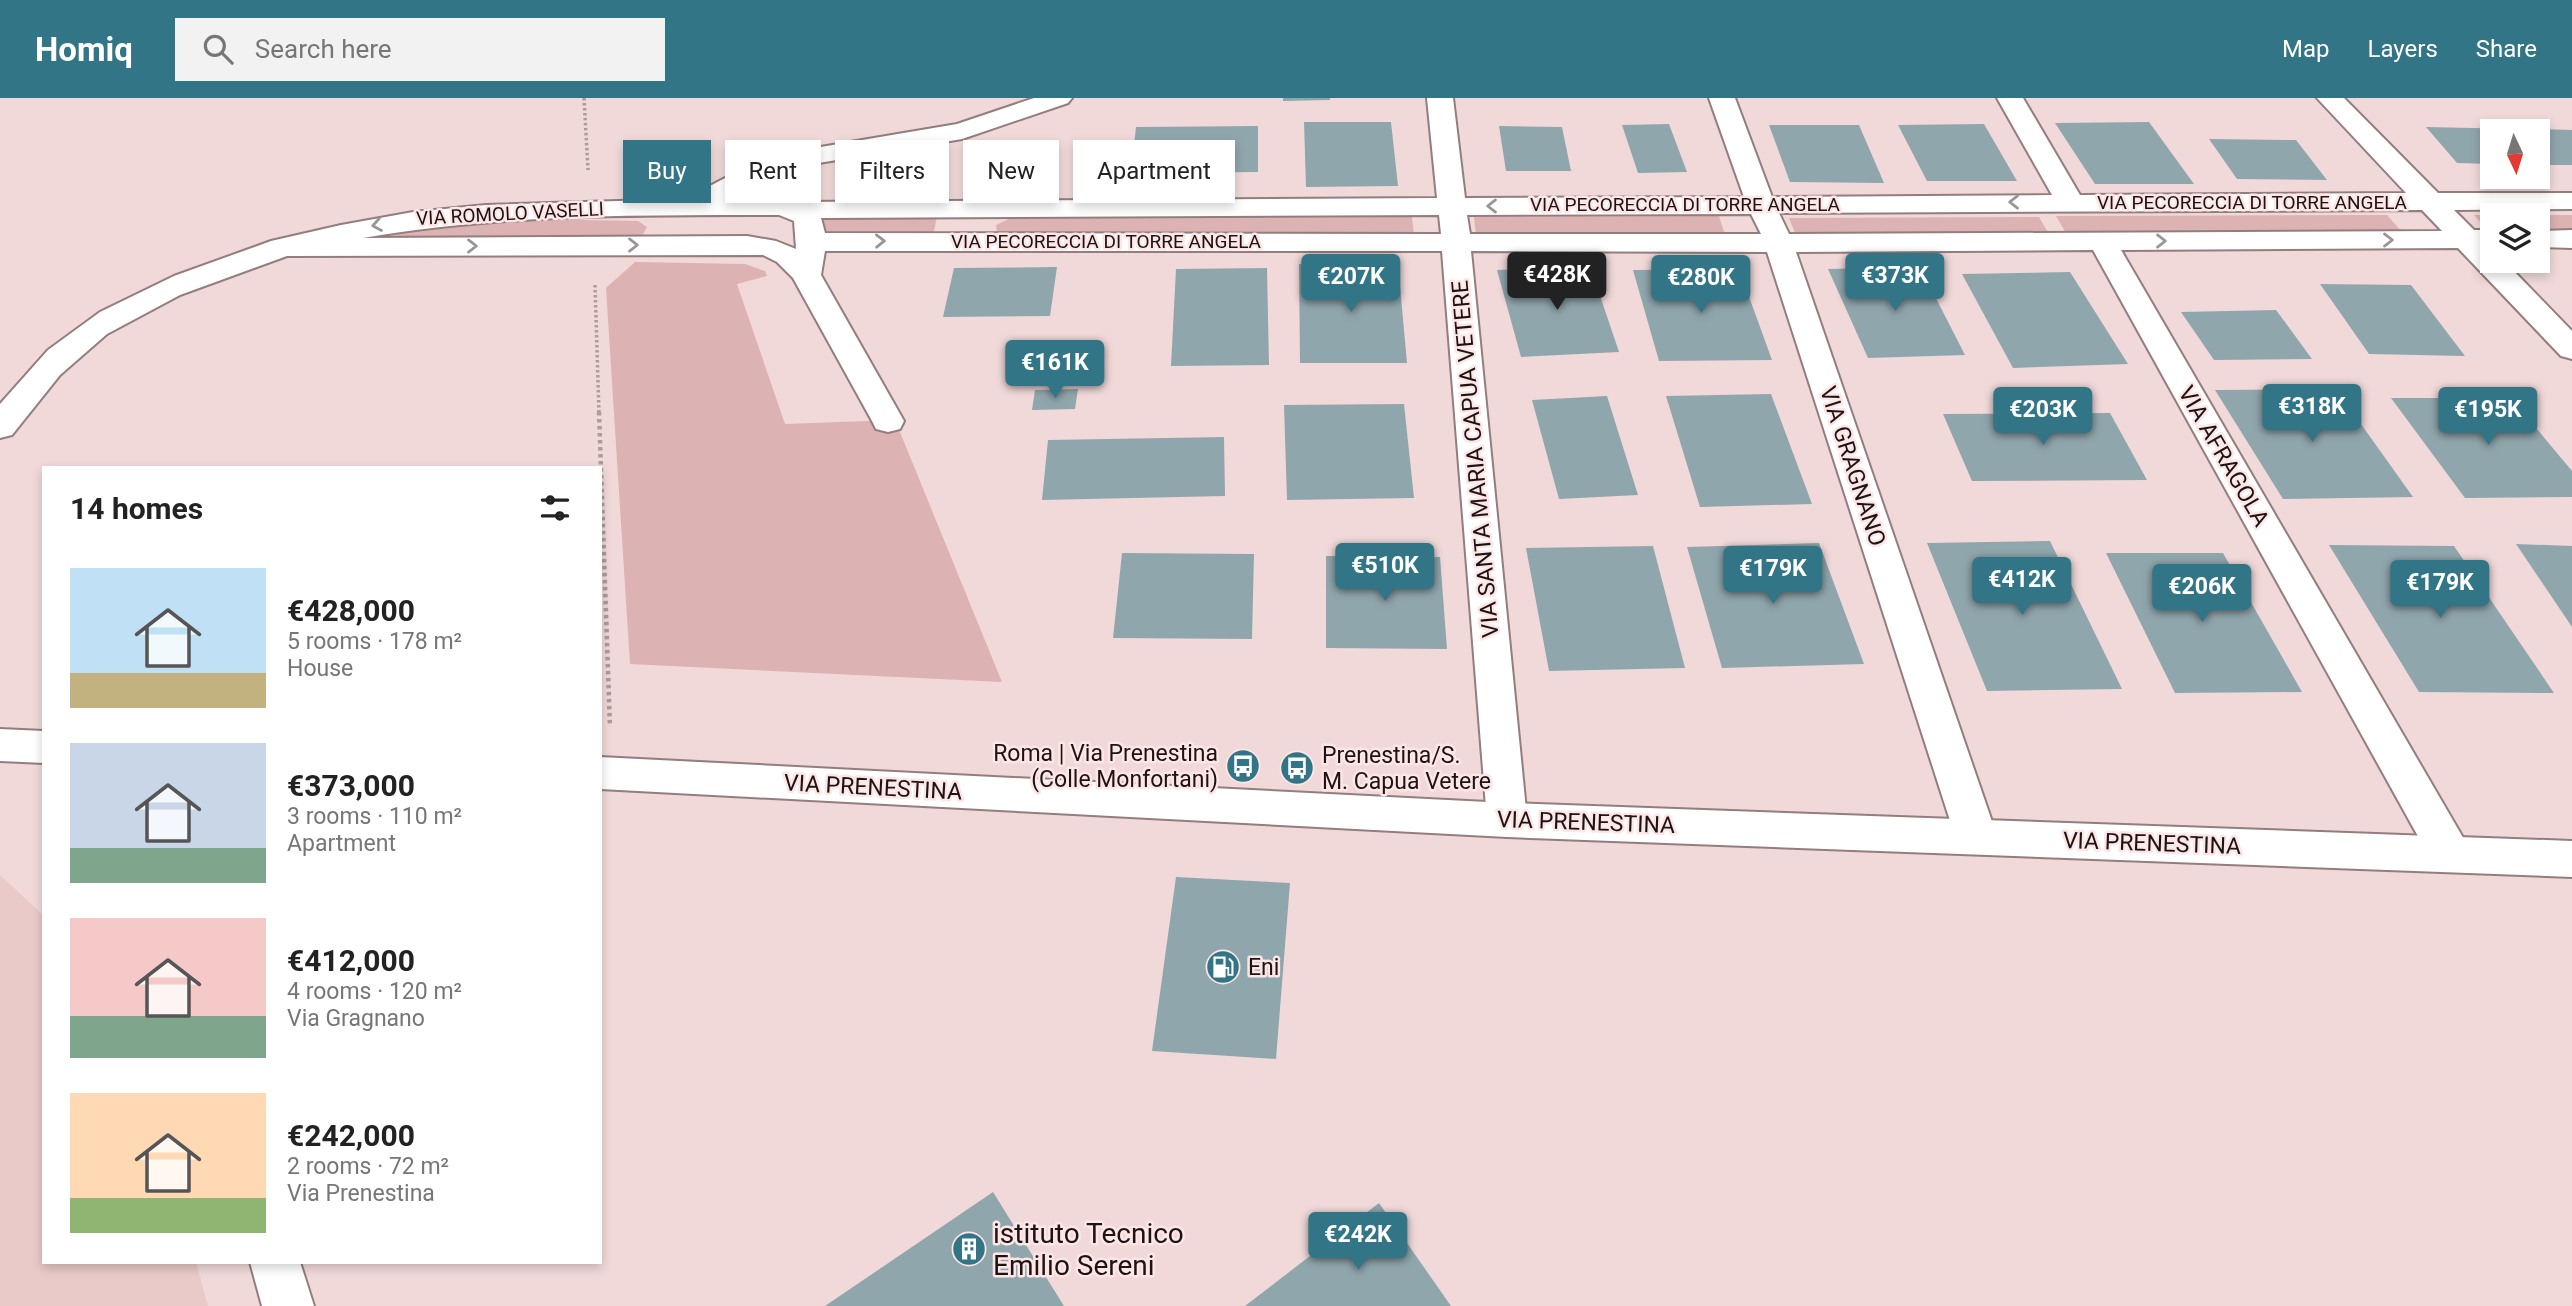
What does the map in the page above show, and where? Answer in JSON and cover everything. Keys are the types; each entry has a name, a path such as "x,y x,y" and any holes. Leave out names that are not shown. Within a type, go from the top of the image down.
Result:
{"street":[{"name":"VIA ROMOLO VASELLI","path":"821,155 962,131 1059,98"},
{"name":"VIA SANTA MARIA CAPUA VETERE","path":"1440,98 1456,242 1507,820"},
{"name":"VIA GRAGNANO","path":"1723,98 1761,204 1779,243 1976,836"},
{"path":"2010,98 2070,202"},
{"path":"2330,98 2431,202 2479,239 2572,349"},
{"name":"VIA ROMOLO VASELLI","path":"0,427 45,371 83,337 163,291 281,247 404,220 591,208 690,207 725,189"},
{"name":"VIA PECORECCIA DI TORRE ANGELA","path":"690,207 976,210 2572,201"},
{"path":"746,245 752,207 755,203"},
{"path":"690,207 671,245 746,245 788,255 806,275 888,421"},
{"path":"790,208 809,219 812,242 806,275"},
{"path":"965,240 965,225 976,210"},
{"name":"VIA PECORECCIA DI TORRE ANGELA","path":"812,242 965,240 1779,243 2479,239"},
{"path":"2550,239 2572,239"},
{"name":"VIA AFRAGOLA","path":"2102,241 2450,854"},
{"name":"VIA ROMOLO VASELLI","path":"281,247 671,245"},
{"path":"0,745 42,747"},
{"name":"VIA PRENESTINA","path":"606,774 1507,820 2572,859"},
{"path":"276,1264 288,1306"}],"path":[{"path":"584,98 591,208"},
{"path":"593,246 598,466"},
{"path":"602,612 606,774"}],"shaded area":[{"path":"2387,215 2403,233 2067,235 2056,216"},
{"path":"2550,215 2572,215 2572,234 2550,234"},
{"path":"817,216 937,216 933,236 825,236"},
{"path":"1719,216 1725,235 1476,236 1474,217"},
{"path":"1013,217 1412,217 1414,236 997,233 996,225"},
{"path":"2039,217 2049,234 1796,235 1789,218"},
{"path":"481,218 638,221 647,227 642,236 623,241 369,236"},
{"path":"635,262 745,264 765,271 767,276 737,284 785,424 895,420 1002,682 630,664 606,288"},
{"path":"0,875 42,914 42,1264 197,1264 208,1306 0,1306"}],"building":[{"path":"1283,98 1330,98 1330,100 1283,101"},
{"path":"1304,122 1391,122 1398,186 1306,187"},
{"path":"2149,122 2194,184 2095,184 2055,123"},
{"path":"1669,124 1687,172 1638,173 1622,125"},
{"path":"1984,124 2017,181 1927,181 1898,125"},
{"path":"1769,125 1859,125 1884,183 1790,182"},
{"path":"1258,126 1258,172 1235,172 1235,140 1135,140 1136,127"},
{"path":"1499,126 1562,127 1571,171 1506,171"},
{"path":"2426,127 2480,128 2480,164 2457,163"},
{"path":"2550,129 2572,130 2572,165 2550,165"},
{"path":"2209,139 2296,140 2327,180 2237,179"},
{"path":"1299,264 1398,264 1407,363 1300,363"},
{"path":"1590,266 1619,352 1521,357 1497,270"},
{"path":"1057,267 1050,316 943,317 954,268"},
{"path":"1920,267 1965,355 1868,358 1828,269"},
{"path":"1267,268 1269,365 1171,366 1176,269"},
{"path":"1739,269 1772,360 1659,361 1633,270"},
{"path":"2070,272 2128,364 2013,368 1962,274"},
{"path":"2320,284 2411,285 2465,356 2369,354"},
{"path":"2276,310 2312,359 2214,360 2181,312"},
{"path":"1078,389 1075,409 1032,410 1035,390"},
{"path":"2336,389 2413,497 2283,499 2215,390"},
{"path":"1771,394 1812,504 1700,507 1666,396"},
{"path":"1607,396 1638,495 1559,499 1532,400"},
{"path":"2391,398 2511,398 2572,471 2572,497 2465,498"},
{"path":"1404,404 1414,498 1287,500 1284,405"},
{"path":"2110,413 2147,480 1972,481 1943,414"},
{"path":"1224,437 1225,496 1042,500 1048,440"},
{"path":"2050,541 2122,689 1987,691 1927,543"},
{"path":"1819,543 1864,664 1722,668 1687,547"},
{"path":"2516,544 2572,546 2572,627"},
{"path":"2329,545 2454,546 2554,693 2419,692"},
{"path":"1653,546 1685,668 1549,671 1526,548"},
{"path":"1122,553 1254,554 1252,639 1113,638"},
{"path":"2106,553 2223,553 2302,692 2175,693"},
{"path":"1326,556 1440,557 1447,649 1326,648"},
{"name":"Eni","path":"1176,877 1290,883 1276,1059 1152,1051"},
{"name":"istituto Tecnico Emilio Sereni","path":"993,1192 1064,1306 825,1306"},
{"path":"1379,1203 1451,1306 1245,1306"}],"place":[{"name":"Roma | Via Prenestina (Colle Monfortani)","path":"1243,766"},
{"name":"Prenestina/S. M. Capua Vetere","path":"1297,768"},
{"name":"Eni","path":"1223,967"},
{"name":"istituto Tecnico Emilio Sereni","path":"969,1249"}]}
